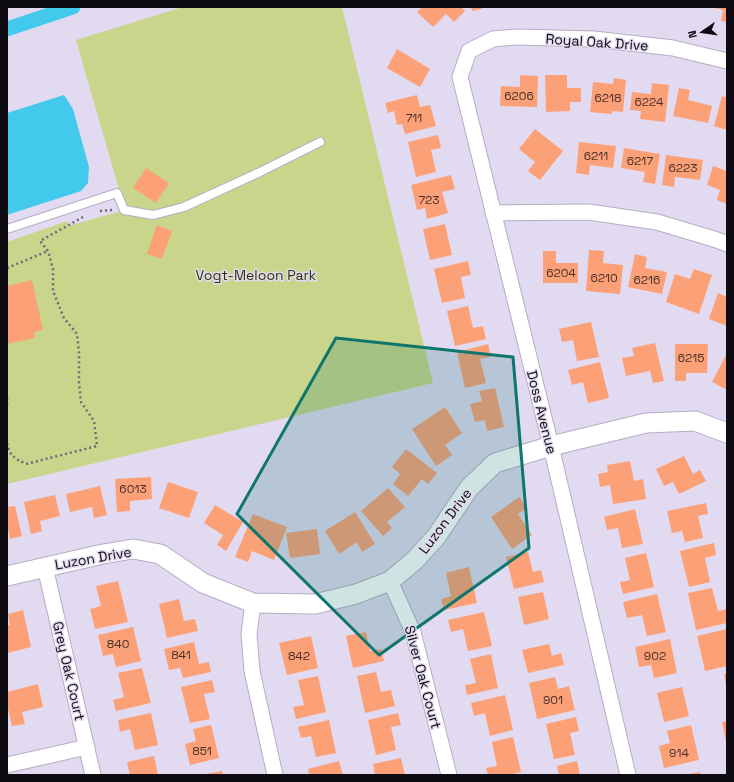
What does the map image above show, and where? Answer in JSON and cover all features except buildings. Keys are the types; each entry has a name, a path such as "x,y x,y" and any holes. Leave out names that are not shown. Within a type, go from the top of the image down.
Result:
{"street":[{"name":"Royal Oak Drive","path":"469,51 493,39 517,37 594,39 673,48 727,61"},
{"name":"Doss Avenue","path":"469,51 460,77 551,446 628,775"},
{"path":"493,213 589,212 657,222 727,244"},
{"name":"Luzon Drive","path":"7,576 103,554 133,549 160,554 203,583 253,603 316,604 356,594 390,581 414,561 436,537 469,488 496,464 551,446 646,423 695,421 727,433"},
{"name":"Grey Oak Court","path":"45,567 93,775"},
{"name":"Silver Oak Court","path":"390,581 413,632 449,775"},
{"path":"253,603 249,634 252,671 275,775"},
{"path":"7,765 87,747"}],"lane":[{"path":"7,229 117,193 124,210 153,215 184,207 320,142"}],"path":[{"path":"93,211 124,210"},
{"path":"7,443 10,453 18,460 26,464 97,446 94,422 81,402 77,334 64,318 53,291 52,269 48,252 40,240 86,215"},
{"path":"7,268 48,252"},
{"path":"7,398 7,405"}],"highlighted area":[{"path":"336,338 513,357 529,548 379,655 237,514"}],"green space":[{"name":"Vogt-Meloon Park","path":"183,7 342,7 433,383 7,484 7,242 67,221 68,226 125,210 76,40"}],"water":[{"path":"64,95 73,109 89,167 88,183 81,191 7,215 7,113"}],"waterway":[{"path":"7,29 73,7"}]}
